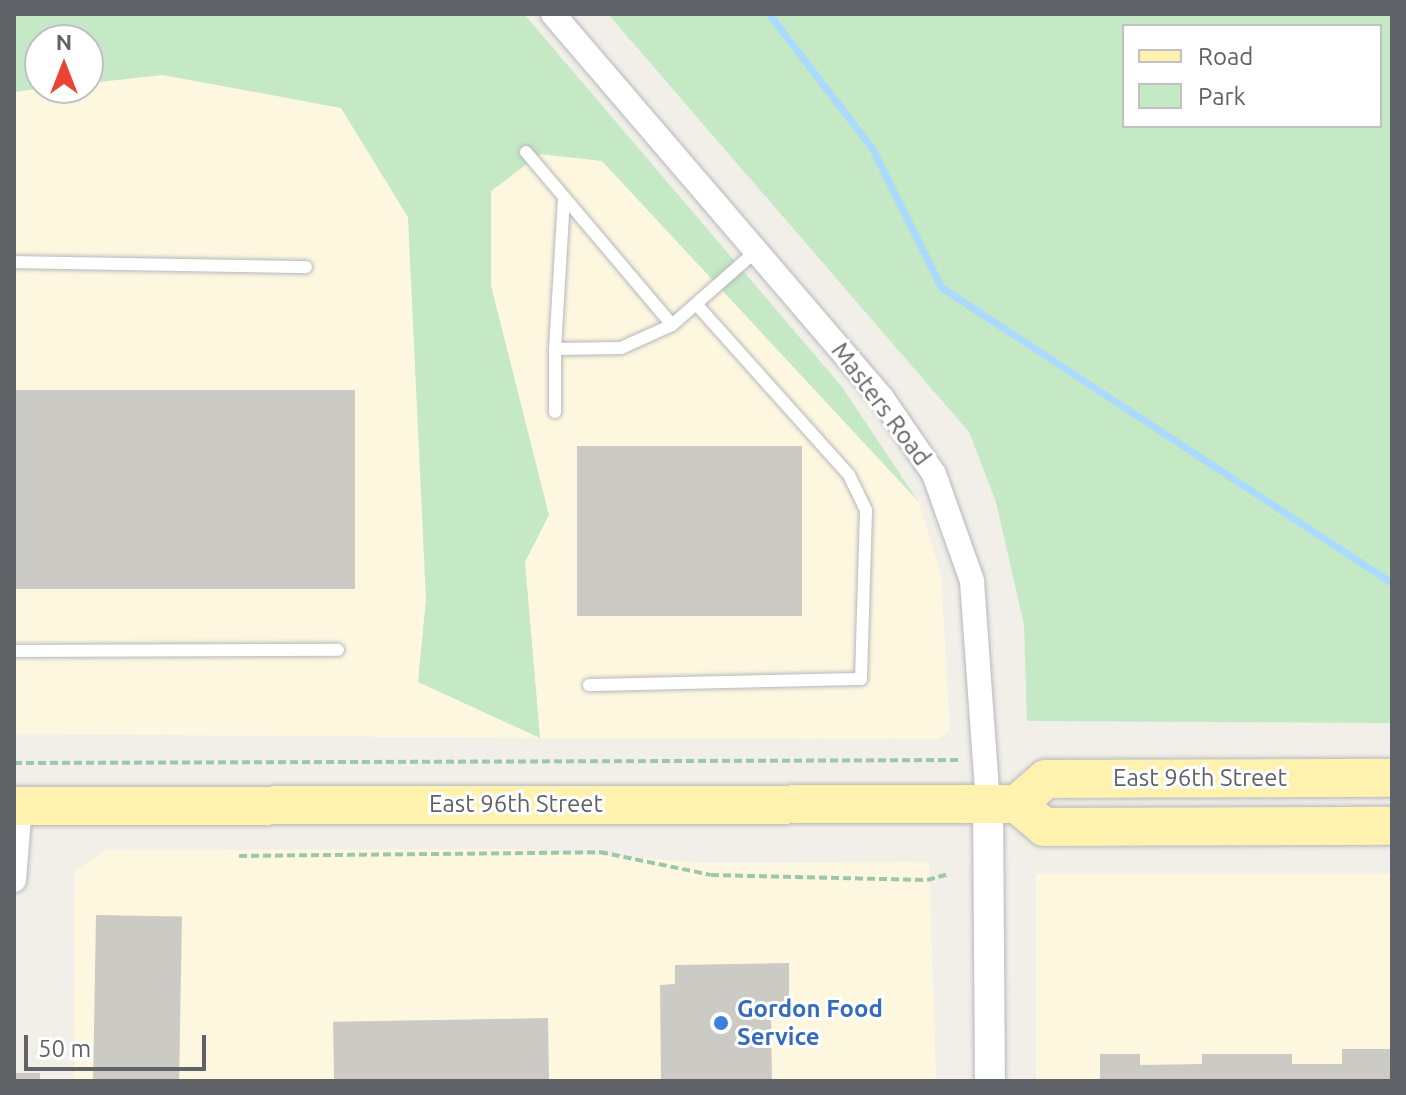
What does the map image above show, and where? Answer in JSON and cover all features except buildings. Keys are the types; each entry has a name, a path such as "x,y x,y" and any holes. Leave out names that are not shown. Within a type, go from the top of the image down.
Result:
{"main road":[{"name":"East 96th Street","path":"1002,804 1046,779 1392,778"},
{"name":"East 96th Street","path":"17,806 1002,804 1044,827 1392,826"}],"street":[{"name":"Masters Road","path":"553,14 882,398 934,474 972,581 985,759 1002,804 990,1081"},
{"path":"14,880 17,806"}],"lane":[{"path":"526,152 672,325"},
{"path":"555,412 555,349 564,198"},
{"path":"555,349 621,348 672,325 698,306 756,251"},
{"path":"14,262 306,267"},
{"path":"589,685 861,679 866,510 849,475 698,306"},
{"path":"14,651 338,650"}],"path":[{"path":"14,763 985,759"},
{"path":"239,856 600,852 711,875 927,880 950,874"}],"shaded area":[{"path":"163,75 341,108 408,218 426,599 418,682 540,737 525,562 548,515 491,286 491,191 540,154 602,161 918,501 941,575 950,730 939,739 540,738 14,734 14,92 24,91 24,104 104,104 104,82"},
{"path":"518,849 704,863 929,862 936,1081 74,1081 75,871 105,850"},
{"path":"1036,874 1392,874 1392,1081 1036,1081"}],"green space":[{"path":"14,14 524,14 842,387 918,501 602,161 540,154 491,191 491,286 549,515 525,562 540,738 418,682 426,599 408,217 341,108 163,75 104,81 104,24 24,24 24,91 14,92"},
{"path":"608,14 1392,14 1392,723 1027,721 1024,625 996,502 969,432"}],"waterway":[{"path":"769,14 872,148 941,287 1392,583"}],"place":[{"name":"Gordon Food Service","path":"721,1023"}]}
